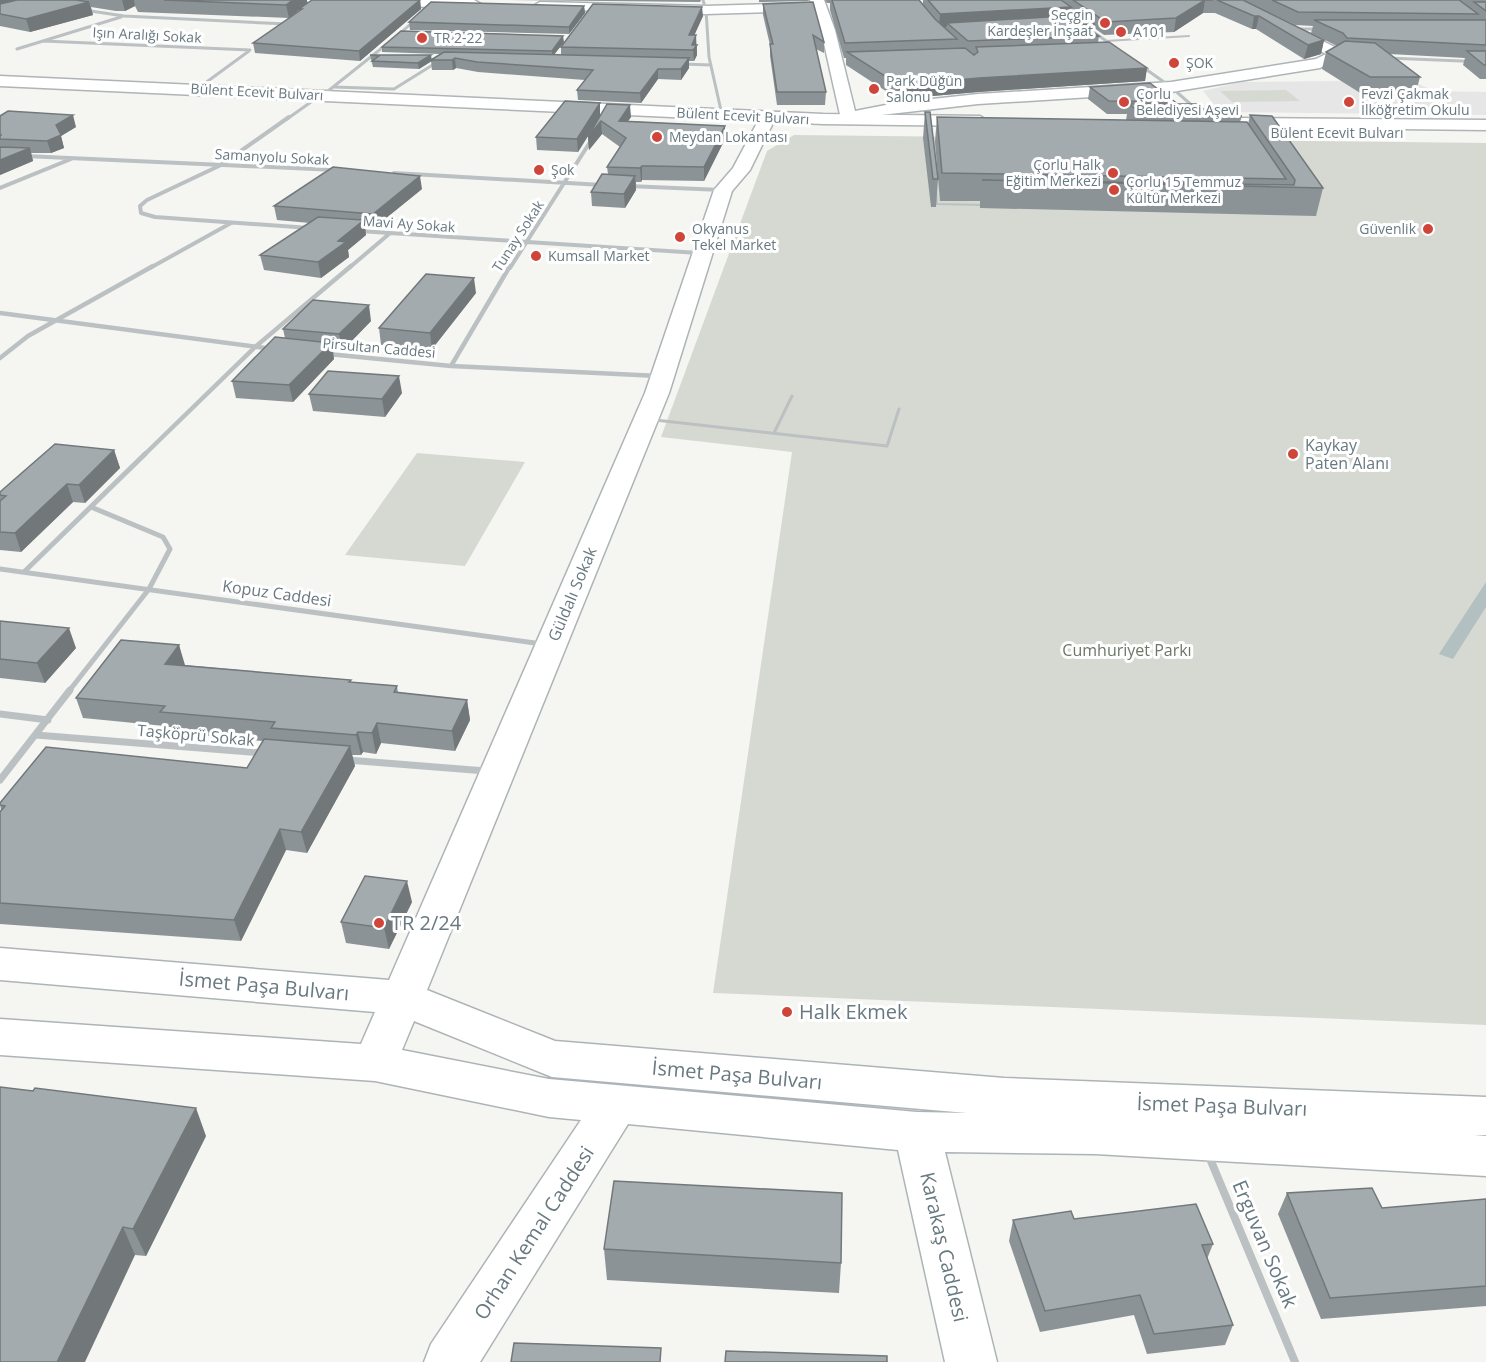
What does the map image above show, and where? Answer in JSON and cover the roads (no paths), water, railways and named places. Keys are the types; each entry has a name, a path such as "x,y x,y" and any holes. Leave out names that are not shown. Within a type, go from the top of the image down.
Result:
{"street":[{"path":"528,6 591,11 705,5 819,3 840,62 849,123 869,112 897,108 978,99 1171,87 1310,65 1336,56 1334,52 1227,0"},
{"path":"313,3 485,5"},
{"path":"705,5 711,65 721,119 764,124 823,119"},
{"path":"79,9 124,16 287,24"},
{"path":"17,49 124,16"},
{"path":"278,30 295,18"},
{"path":"312,228 155,217 141,213 140,206 147,200 221,165 322,95 373,56 416,18"},
{"path":"1082,23 1121,51 1109,51"},
{"path":"1286,28 1321,29"},
{"path":"401,33 412,33"},
{"name":"Işın Aralığı Sokak","path":"43,41 250,50 197,89"},
{"path":"373,56 385,56"},
{"path":"322,95 394,90 444,58 432,57"},
{"path":"1382,57 1486,62"},
{"path":"1138,63 1171,87 1206,123"},
{"path":"677,64 711,65"},
{"name":"Bülent Ecevit Bulvarı","path":"0,81 322,95 721,119 823,119 849,123"},
{"name":"Bülent Ecevit Bulvarı","path":"0,89 322,95"},
{"name":"Bülent Ecevit Bulvarı","path":"1206,123 1486,125"},
{"name":"Bülent Ecevit Bulvarı","path":"1206,123 1486,134"},
{"name":"Bülent Ecevit Bulvarı","path":"764,124 996,125"},
{"name":"Güldalı Sokak","path":"375,1063 646,419 723,190 741,170 764,124"},
{"name":"Tunay Sokak","path":"451,366 525,242 593,137"},
{"name":"Samanyolu Sokak","path":"21,156 347,171"},
{"path":"0,188 73,158"},
{"path":"393,173 610,185"},
{"path":"621,186 723,190"},
{"path":"0,358 28,336 232,222"},
{"name":"Mavi Ay Sokak","path":"356,231 703,253"},
{"path":"24,572 255,347 390,233"},
{"path":"0,313 278,349"},
{"name":"Pirsultan Caddesi","path":"324,354 451,366 662,376"},
{"path":"0,780 150,589 170,549 163,537 91,507"},
{"name":"Kopuz Caddesi","path":"0,568 551,645"},
{"path":"0,714 48,720"},
{"name":"Taşköprü Sokak","path":"36,735 273,754"},
{"path":"344,760 498,772"},
{"name":"İsmet Paşa Bulvarı","path":"0,964 403,998 552,1059 1004,1097 1486,1116"},
{"name":"İsmet Paşa Bulvarı","path":"0,1037 375,1063 549,1098 917,1132 1095,1134 1486,1155"},
{"path":"549,1098 576,1061"},
{"name":"Orhan Kemal Caddesi","path":"450,1362 617,1103"},
{"name":"Karakaş Caddesi","path":"917,1132 971,1362"},
{"name":"Erguvan Sokak","path":"1202,1140 1295,1362"}],"lane":[{"path":"1106,41 1189,36"},
{"path":"935,182 937,204 984,205"},
{"path":"774,433 792,396"},
{"path":"646,419 887,447 899,409"}],"place":[{"name":"Seçgin Kardeşler İnşaat","path":"1105,23"},
{"name":"A101","path":"1121,32"},
{"name":"TR 2-22","path":"422,38"},
{"name":"ŞOK","path":"1174,63"},
{"name":"Park Düğün Salonu","path":"874,89"},
{"name":"Çorlu Belediyesi Aşevi","path":"1124,102"},
{"name":"Fevzi Çakmak İlköğretim Okulu","path":"1349,102"},
{"name":"Meydan Lokantası","path":"657,137"},
{"name":"Şok","path":"539,170"},
{"name":"Çorlu Halk Eğitim Merkezi","path":"1113,173"},
{"name":"Çorlu 15 Temmuz Kültür Merkezi","path":"1114,190"},
{"name":"Güvenlik","path":"1428,229"},
{"name":"Okyanus Tekel Market","path":"680,237"},
{"name":"Kumsall Market","path":"536,256"},
{"name":"Kaykay Paten Alanı","path":"1293,454"},
{"name":"TR 2/24","path":"379,923"},
{"name":"Halk Ekmek","path":"787,1012"}],"park label":[{"name":"Cumhuriyet Parkı","path":"1127,650"}]}
